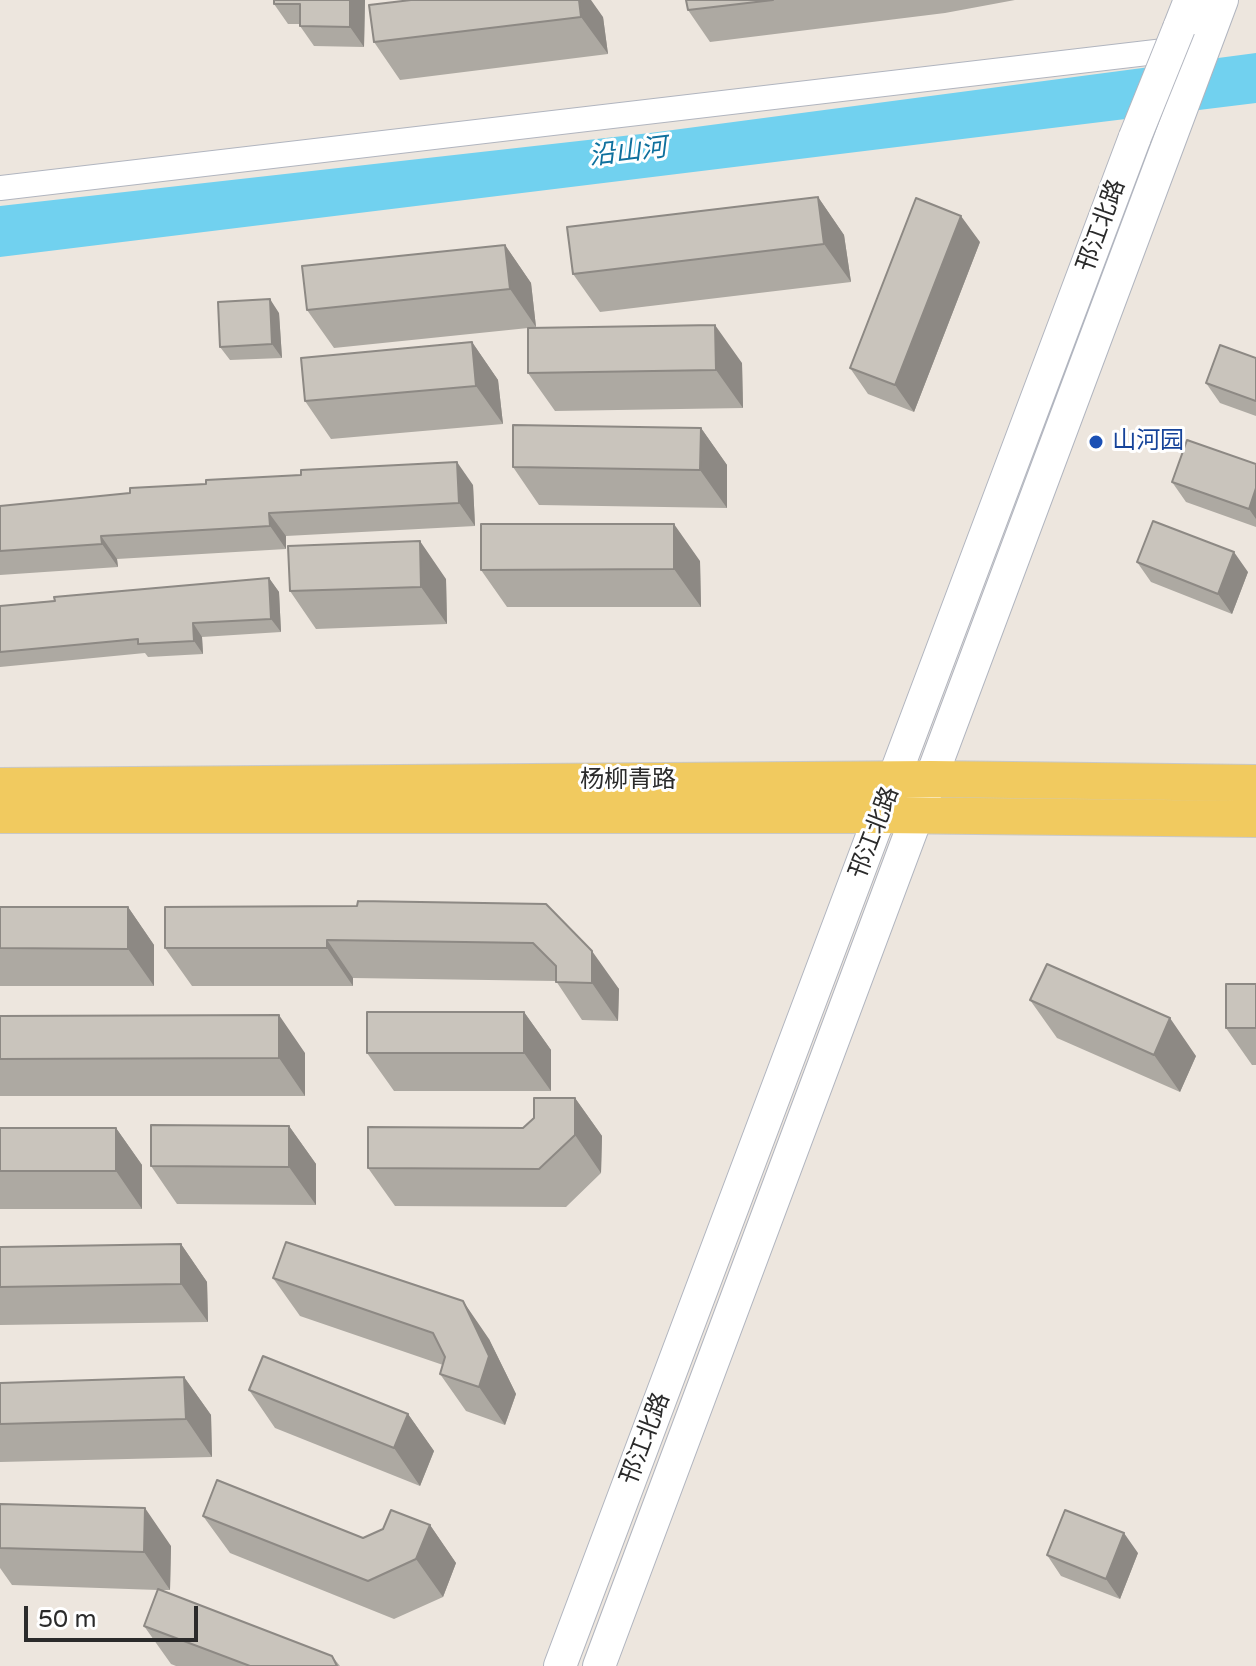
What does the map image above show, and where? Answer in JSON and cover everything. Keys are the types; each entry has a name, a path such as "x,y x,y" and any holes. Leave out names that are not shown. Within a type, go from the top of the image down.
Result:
{"main road":[{"name":"邗江北路","path":"599,1666 1171,134 1201,20"},
{"name":"邗江北路","path":"560,1666 896,780 1135,137 1201,20"},
{"name":"杨柳青路","path":"0,786 931,779 1256,783"},
{"name":"杨柳青路","path":"0,815 882,815 1256,819"}],"street":[{"path":"0,188 1201,20"}],"water":[{"name":"沿山河","path":"1256,53 1256,103 0,257 0,206 650,133"}],"building":[{"path":"274,0 350,0 350,27 300,26 300,4 274,4"},
{"path":"411,0 579,0 581,17 374,42 369,5"},
{"path":"686,0 773,0 688,10"},
{"path":"818,197 824,244 573,274 567,227"},
{"path":"916,198 961,216 895,385 850,368"},
{"path":"505,245 510,289 307,310 302,266"},
{"path":"270,299 272,344 220,347 218,302"},
{"path":"715,325 716,370 528,373 528,328"},
{"path":"472,342 476,386 305,401 301,358"},
{"path":"1220,345 1256,358 1256,401 1206,383"},
{"path":"513,425 701,428 700,470 513,467"},
{"path":"1187,440 1256,464 1256,488 1249,509 1172,482"},
{"path":"457,462 459,503 269,513 270,526 101,536 102,544 0,551 0,506 130,493 130,488 206,484 206,480 301,475 301,470"},
{"path":"1153,521 1234,552 1218,594 1137,562"},
{"path":"481,524 674,524 674,569 481,570"},
{"path":"420,541 421,587 290,591 288,546"},
{"path":"269,578 271,619 193,623 194,641 138,644 138,639 0,652 0,606 55,601 54,597"},
{"path":"358,901 546,904 592,951 592,983 556,982 556,966 533,943 327,940 327,948 165,948 165,907 357,906"},
{"path":"0,907 128,907 128,949 0,948"},
{"path":"1047,964 1170,1018 1154,1055 1030,1000"},
{"path":"1226,984 1256,984 1256,1028 1226,1028"},
{"path":"367,1012 524,1012 524,1053 367,1053"},
{"path":"279,1015 279,1058 0,1059 0,1016"},
{"path":"534,1098 575,1098 575,1135 539,1169 368,1168 368,1127 523,1128 534,1118"},
{"path":"151,1125 289,1126 289,1167 151,1166"},
{"path":"0,1128 116,1128 116,1171 0,1171"},
{"path":"286,1242 463,1301 489,1356 479,1387 440,1374 445,1357 433,1333 273,1278"},
{"path":"181,1244 181,1284 0,1287 0,1247"},
{"path":"263,1356 408,1414 394,1448 249,1390"},
{"path":"184,1377 186,1419 0,1424 0,1383"},
{"path":"217,1480 363,1538 383,1529 391,1510 430,1525 416,1559 368,1581 203,1516"},
{"path":"0,1504 145,1508 144,1552 0,1548"},
{"path":"1065,1510 1124,1533 1106,1579 1047,1555"},
{"path":"158,1589 332,1656 337,1666 250,1666 144,1626"}],"place":[{"name":"山河园","path":"1096,442"}]}
